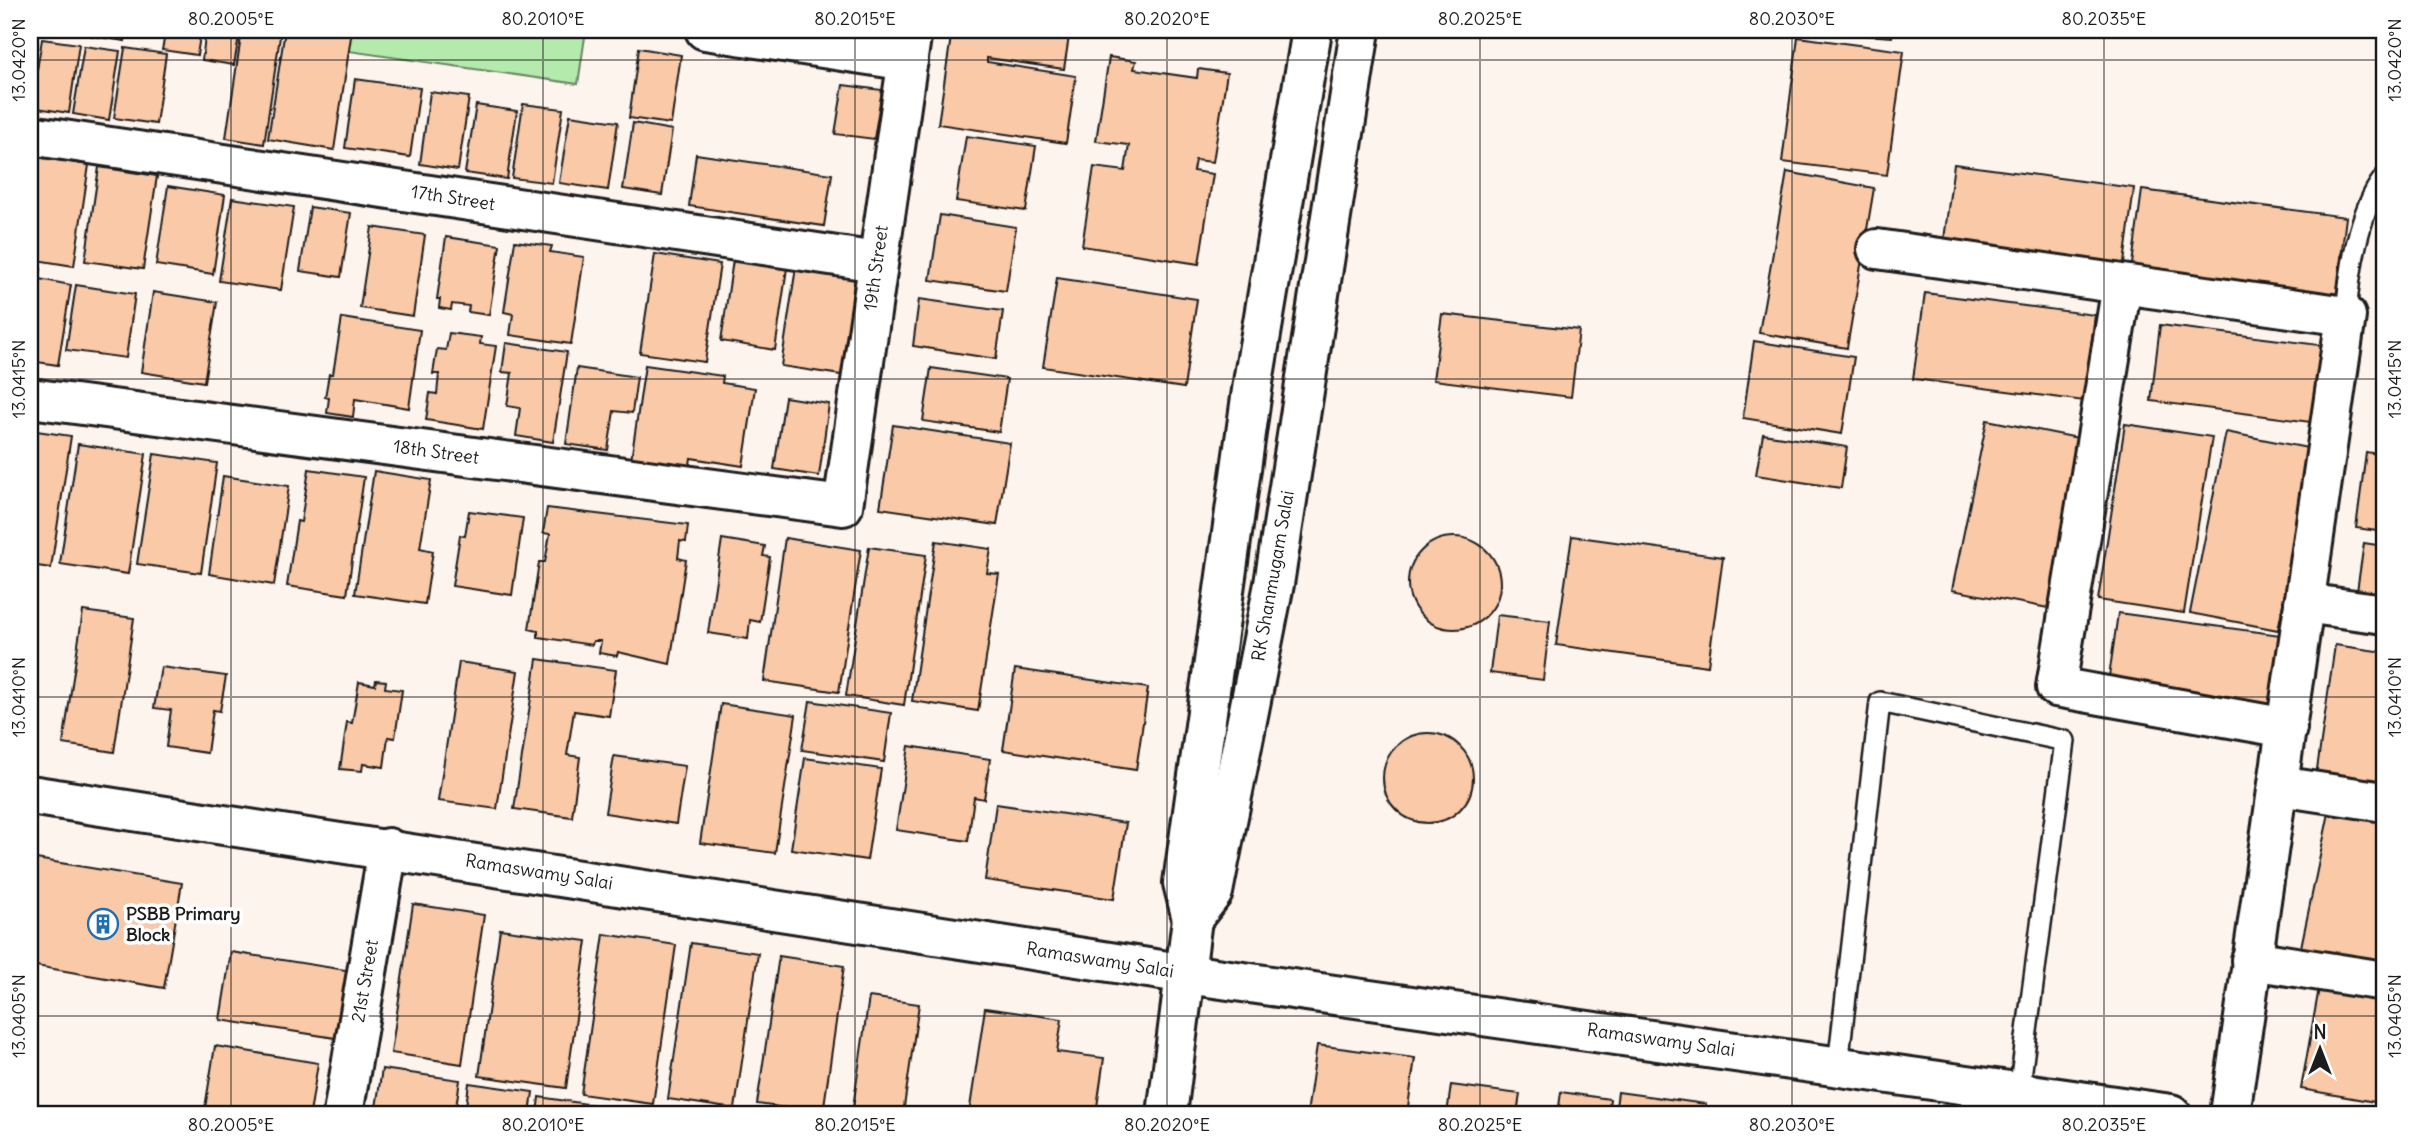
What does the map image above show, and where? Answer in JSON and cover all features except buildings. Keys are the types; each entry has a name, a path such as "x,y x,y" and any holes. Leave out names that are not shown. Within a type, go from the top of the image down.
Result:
{"street":[{"path":"705,30 910,45"},
{"path":"1167,1114 1192,919 1183,883 1254,376 1312,30"},
{"name":"RK Shanmugam Salai","path":"1192,919 1213,892 1273,584 1360,30"},
{"name":"19th Street","path":"843,506 910,45"},
{"name":"17th Street","path":"30,135 877,262"},
{"path":"1281,215 1330,225"},
{"path":"1877,249 2347,316 2230,1114"},
{"path":"2122,285 2056,687 2287,728"},
{"name":"18th Street","path":"30,398 843,506"},
{"path":"2304,603 2384,614"},
{"path":"2279,786 2384,802"},
{"name":"Ramaswamy Salai","path":"30,795 388,848 1187,974 2171,1114"},
{"name":"21st Street","path":"343,1114 388,848"},
{"path":"2251,960 2384,981"}],"lane":[{"path":"2347,316 2349,282 2371,194 2384,178"},
{"path":"1838,1065 1880,702 2066,741 2019,1092"}],"green space":[{"path":"331,30 586,30 578,84 328,48"}],"place":[{"name":"PSBB Primary Block","path":"103,924"}]}
